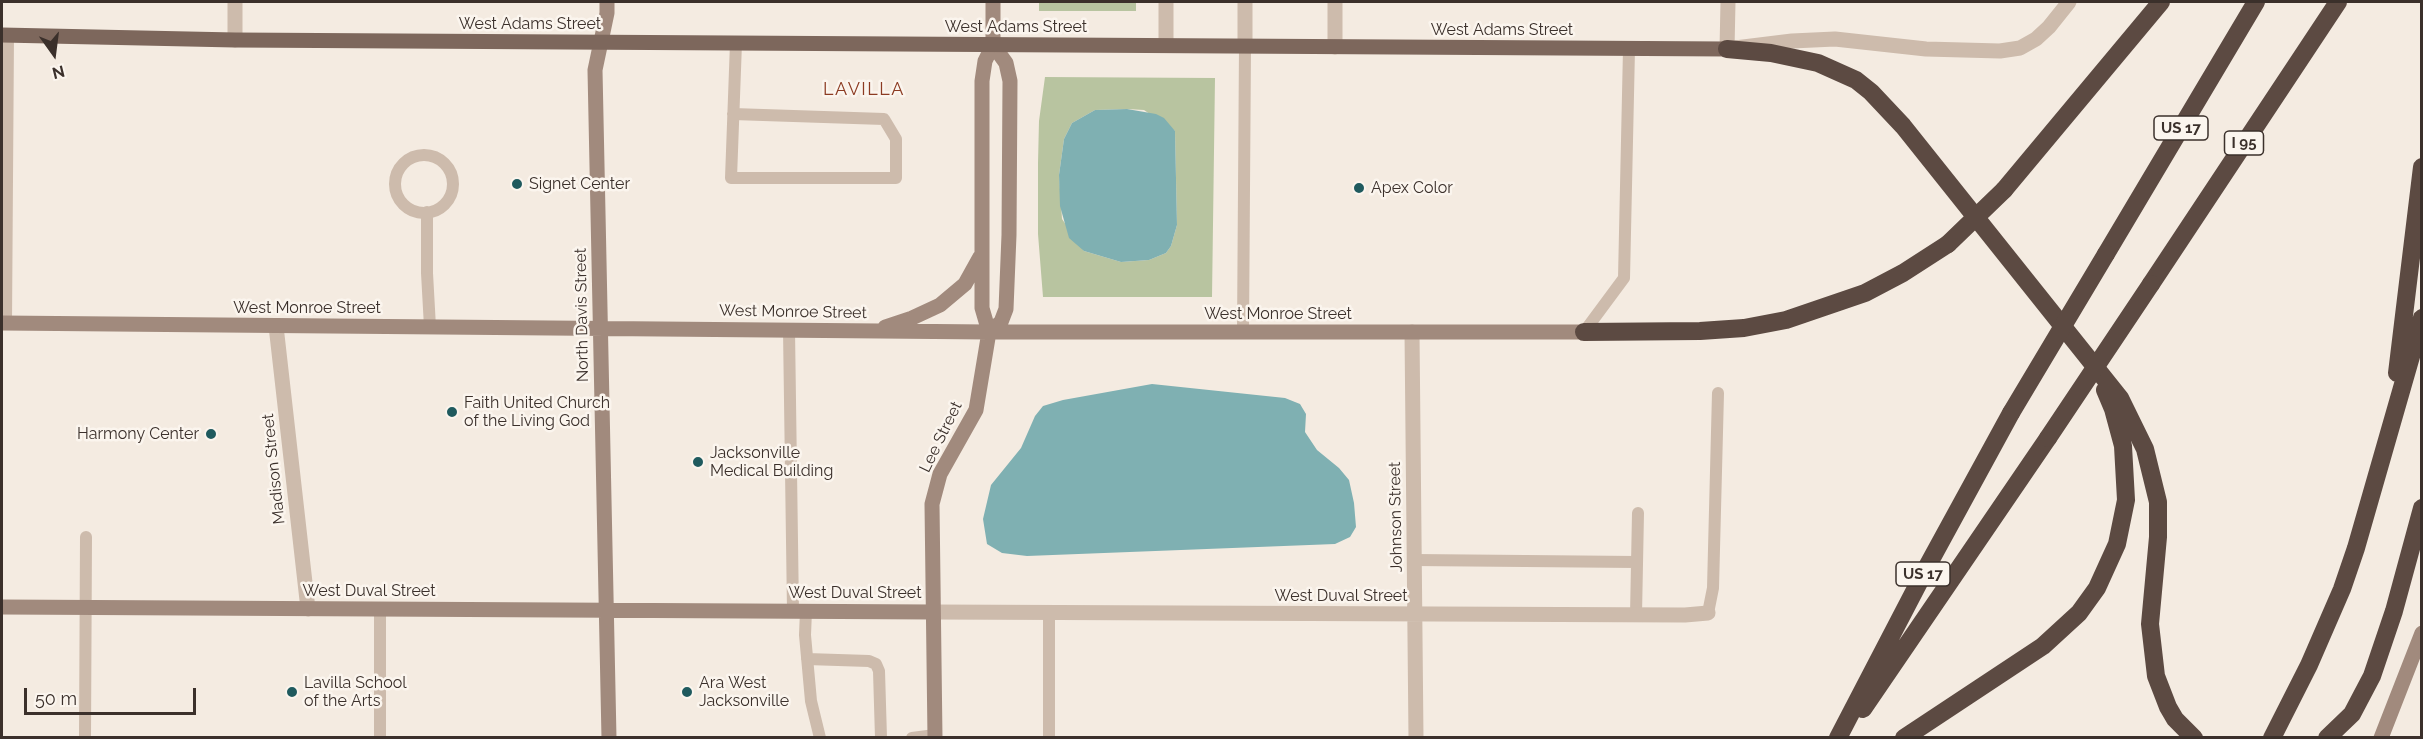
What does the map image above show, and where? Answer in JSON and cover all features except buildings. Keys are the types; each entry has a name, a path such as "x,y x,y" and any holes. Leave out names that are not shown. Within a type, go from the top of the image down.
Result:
{"highway":[{"path":"1584,332 1700,332 1744,328 1786,320 1865,293 1903,273 1948,244 2004,190 2160,2"},
{"name":"US 17","path":"1838,738 1932,556 2012,413 2256,2"},
{"name":"I 95","path":"1845,738 2151,284 2337,2"},
{"path":"1727,49 1771,53 1818,63 1856,80 1871,92 1903,126 2109,381 2130,414 2151,467 2158,519 2150,624 2152,659 2156,676 2175,719 2194,738"},
{"path":"2378,469 2395,387 2421,167"},
{"path":"2272,736 2309,665 2342,589 2356,548 2421,318"},
{"path":"1904,738 2055,637 2079,613 2105,573 2117,544 2124,514 2126,464 2113,409 2083,349"},
{"path":"2327,738 2352,714 2372,676 2394,611 2421,508"}],"main road":[{"name":"West Adams Street","path":"5,35 235,40 1727,49"}],"street":[{"path":"235,2 235,40"},
{"name":"North Davis Street","path":"607,2 607,13 595,70 609,738"},
{"name":"Lee Street","path":"935,736 931,520 934,496 943,467 976,410 989,332 982,308 982,81 985,61 993,45 993,2"},
{"path":"1166,2 1166,45"},
{"path":"1245,2 1245,46"},
{"path":"1335,2 1335,46"},
{"path":"1727,49 1728,2"},
{"name":"West Adams Street","path":"1727,49 1813,39 1835,39 1937,50 2010,50 2028,44 2049,27 2069,2"},
{"name":"Lee Street","path":"989,332 1001,322 1006,309 1009,235 1010,81 1006,63 993,45"},
{"path":"868,331 912,318 940,305 965,284 982,251"},
{"name":"West Monroe Street","path":"4,323 989,332 1584,332"},
{"name":"Madison Street","path":"276,326 308,609"},
{"name":"Johnson Street","path":"1412,332 1416,738"},
{"name":"West Duval Street","path":"2,608 1636,615 1708,613"},
{"path":"2381,738 2421,633"}],"lane":[{"path":"4,323 5,35"},
{"path":"734,114 884,119 896,139 896,178 731,178 736,43"},
{"path":"1243,332 1245,46"},
{"path":"1584,332 1624,278 1629,49"},
{"path":"418,156 437,158 449,171 452,179 449,197 444,204 437,210 427,212 409,209 396,194 396,174 401,165 418,156"},
{"path":"427,212 430,327"},
{"path":"789,330 799,611 811,701 820,738"},
{"path":"1708,613 1713,588 1718,393"},
{"path":"1636,615 1638,513"},
{"path":"85,738 86,537"},
{"path":"1414,560 1636,562"},
{"path":"380,609 380,738"},
{"path":"1048,612 1049,738"},
{"path":"807,659 869,661 876,664 879,671 881,738"},
{"path":"912,738 935,736"}],"green space":[{"path":"1039,2 1136,2 1136,11 1039,11"},
{"path":"1045,77 1215,78 1212,297 1043,297 1038,234 1039,121","holes":["1095,110 1144,110 1175,131 1177,225 1171,246 1166,253 1149,260 1121,262 1084,251 1062,219 1059,175 1064,139 1072,123"]}],"water":[{"path":"1127,109 1156,114 1164,118 1175,131 1177,225 1171,246 1166,253 1149,260 1121,262 1084,251 1069,238 1060,206 1059,175 1064,139 1072,123 1095,110"},
{"path":"1152,384 1285,398 1300,404 1306,414 1305,432 1317,450 1339,468 1349,480 1356,527 1350,537 1335,544 1027,556 1002,553 987,544 983,519 991,485 1021,448 1035,416 1043,406 1063,400"}],"place":[{"name":"Signet Center","path":"517,184"},
{"name":"Apex Color","path":"1359,188"},
{"name":"Faith United Church of the Living God","path":"452,412"},
{"name":"Harmony Center","path":"211,434"},
{"name":"Jacksonville Medical Building","path":"698,462"},
{"name":"Lavilla School of the Arts","path":"292,692"},
{"name":"Ara West Jacksonville","path":"687,692"}],"district":[{"name":"LAVILLA","path":"864,90"}]}
